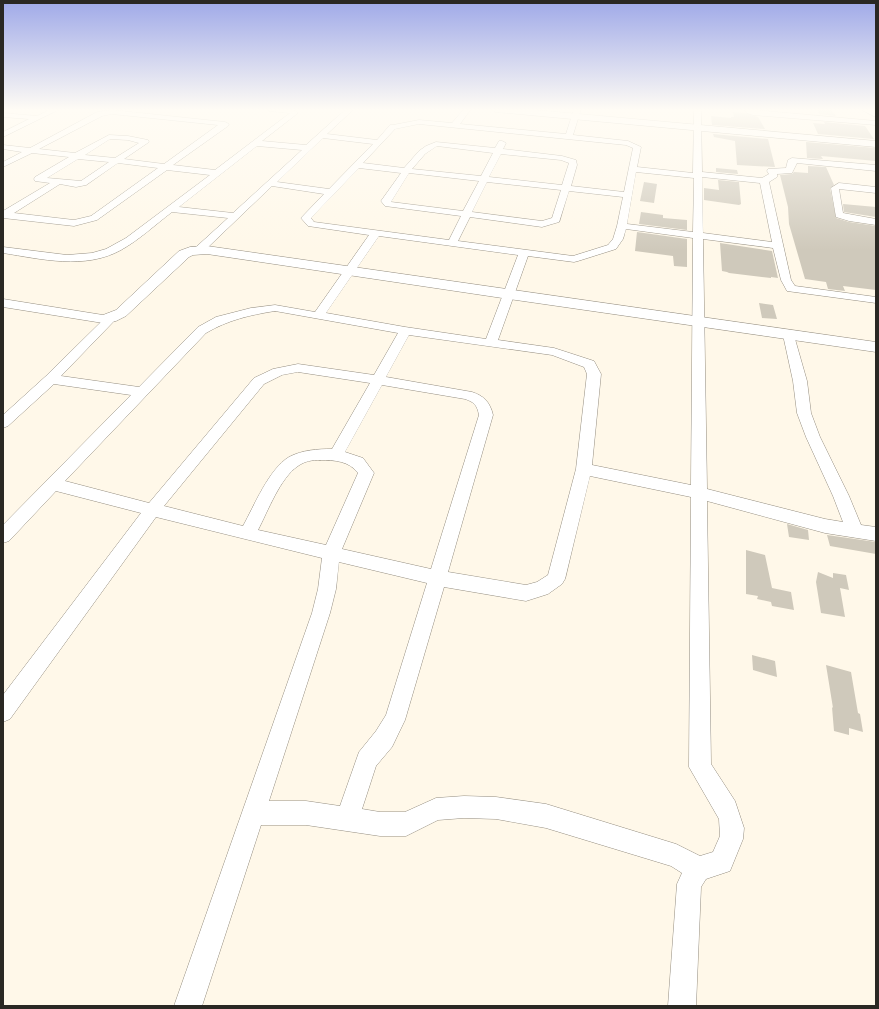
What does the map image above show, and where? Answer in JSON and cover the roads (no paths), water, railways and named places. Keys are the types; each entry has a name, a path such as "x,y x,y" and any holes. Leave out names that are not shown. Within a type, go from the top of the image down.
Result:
{"street":[{"path":"3,165 20,156"},
{"path":"75,156 38,178 40,180 76,184 83,183 123,156"},
{"path":"76,156 114,162 216,173"},
{"path":"3,215 74,223 94,218 181,156"},
{"path":"3,250 53,257 80,257 103,254 123,244 171,209 238,156"},
{"path":"198,250 299,156"},
{"path":"364,156 306,218 307,222 311,224 376,234 574,259 612,247 618,239 622,226 635,156"},
{"path":"420,156 407,171 386,201 388,204 549,224 556,220 573,162 570,160 539,156"},
{"path":"452,243 496,156"},
{"path":"682,1006 689,884 698,869 721,862 732,835 729,815 721,798 700,767 697,156"},
{"path":"632,169 764,181 774,175 771,171 789,171 792,166 791,163 794,162 792,160 876,168"},
{"path":"356,165 627,195"},
{"path":"764,181 786,280 792,289 876,300"},
{"path":"3,215 58,182"},
{"path":"269,183 331,192"},
{"path":"876,190 839,186 835,188 839,214 849,218 876,222"},
{"path":"171,209 234,216"},
{"path":"622,226 778,246"},
{"path":"318,316 349,270 376,234"},
{"path":"3,423 51,379 112,318 121,313 184,254 198,250 349,270 509,296 876,347"},
{"path":"3,261 16,252"},
{"path":"491,343 524,252"},
{"path":"3,303 103,319 112,318"},
{"path":"3,536 53,484 202,330 220,320 250,311 275,308 405,331 554,352 589,364 594,374 584,469 556,579 542,589 526,593 437,578 331,554 53,484"},
{"path":"336,455 405,331"},
{"path":"789,335 800,381 804,413 821,456 841,496 855,531"},
{"path":"3,712 153,509 229,415 259,382 278,372 298,368 467,395 478,399 484,406 486,415 480,441 437,578 395,720 384,739 367,760 347,818"},
{"path":"51,379 142,392"},
{"path":"188,1006 321,613 327,589 331,554 366,473 358,462 336,455 309,456 292,462 282,472 247,534"},
{"path":"584,469 700,493 778,515 876,534"},
{"path":"253,813 306,813 380,824 406,824 436,810 464,807 496,808 546,816 676,856 698,869"}]}
